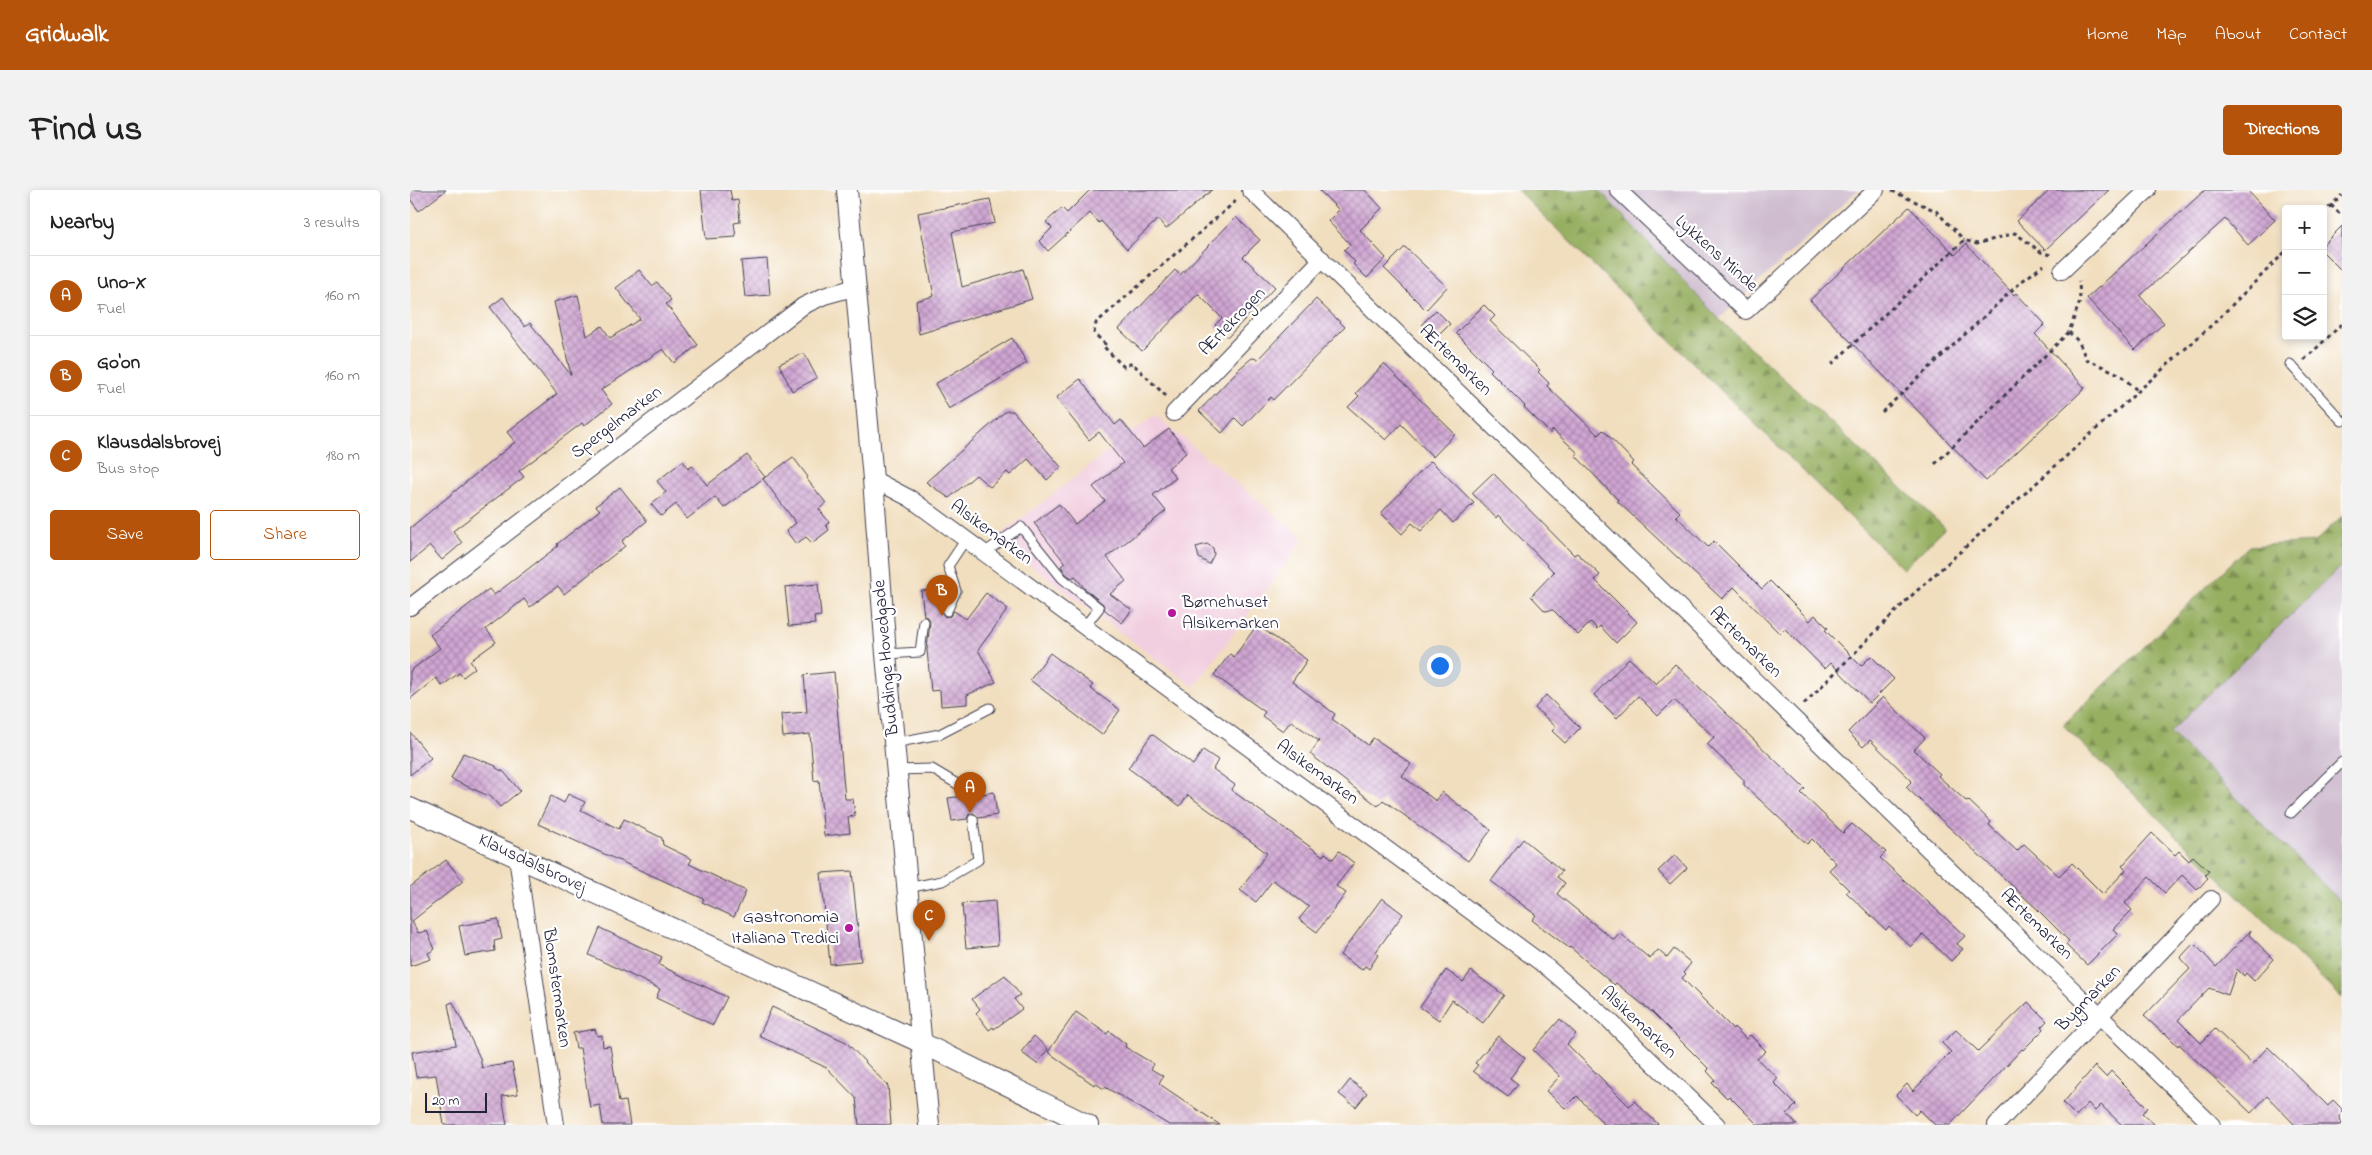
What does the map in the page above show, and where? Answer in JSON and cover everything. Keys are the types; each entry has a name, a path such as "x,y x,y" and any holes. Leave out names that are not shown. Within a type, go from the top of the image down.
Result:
{"street":[{"name":"Buddinge Hovedgade","path":"847,190 873,479 886,654 930,1125"},
{"name":"Lykkens Minde","path":"1618,190 1746,310 1876,190"},
{"path":"2062,270 2148,190"},
{"name":"Ærtemarken","path":"1246,193 1322,260 2212,1125"},
{"name":"Ærtekrogen","path":"1176,410 1322,260"},
{"name":"Spergelmarken","path":"410,607 803,306 824,296 856,288"},
{"name":"Alsikemarken","path":"873,479 911,499 1548,968 1609,1020 1717,1125"},
{"name":"Klausdalsbrovej","path":"410,808 922,1043 1088,1125"},
{"name":"Blomstermarken","path":"517,857 556,1125"},
{"name":"Bygmarken","path":"1996,1125 2210,899"}],"lane":[{"path":"2292,366 2342,421"},
{"path":"984,553 1021,527 1062,578 1099,608 1084,627"},
{"path":"947,611 956,591 948,566 966,539"},
{"path":"886,654 920,652 924,622"},
{"path":"894,744 940,734 990,708"},
{"path":"2291,813 2342,762"},
{"path":"897,770 932,769 969,791 970,796"},
{"path":"907,888 942,882 978,860 973,819"}],"path":[{"path":"1882,412 2022,282 2057,255 2041,252 2015,233 1977,244 1964,240 1936,211 1890,190"},
{"path":"1176,410 1132,363 1124,367 1103,346 1105,344 1094,333 1096,323 1246,193"},
{"path":"2327,209 2342,195"},
{"path":"2331,205 2342,216"},
{"path":"1832,364 1964,240"},
{"path":"1792,716 1910,597 2215,322 2282,255"},
{"path":"1935,464 2069,332 2080,301 2078,256"},
{"path":"2292,366 2342,324"},
{"path":"2069,332 2079,342 2086,359 2119,374 2138,391"}],"shaded area":[{"path":"1599,190 1858,190 1719,319"},
{"name":"Børnehuset Alsikemarken","path":"1155,415 1304,539 1194,687 995,539"},
{"path":"2342,565 2342,903 2170,732"}],"green space":[{"path":"1517,190 1599,190 1719,319 1945,528 1903,569"},
{"path":"2342,516 2342,565 2170,732 2342,903 2342,998 2063,725 2249,546 2315,542"}],"building":[{"path":"410,190 446,190 419,211 410,199"},
{"path":"701,190 730,190 732,201 738,200 740,222 734,223 736,237 706,239"},
{"path":"1090,190 1212,190 1166,229 1158,219 1127,249 1101,221 1099,223 1090,213 1048,251 1039,241 1052,228 1046,222 1062,208 1067,213"},
{"path":"1319,190 1365,190 1382,208 1360,230 1386,258 1367,278 1353,264 1355,262 1344,250 1350,244 1328,221 1339,210"},
{"path":"2050,190 2109,190 2045,250 2017,221"},
{"path":"2205,190 2247,190 2275,220 2248,245 2225,219 2140,296 2164,323 2135,350 2087,298"},
{"path":"990,199 995,223 952,232 962,287 1023,269 1032,299 919,334 916,301 934,296 918,213"},
{"path":"1909,207 1955,255 1966,244 2014,295 2016,293 2045,324 2035,334 2085,388 1986,481 1810,300"},
{"path":"1236,217 1260,240 1243,257 1275,287 1228,337 1215,325 1222,318 1198,294 1142,351 1119,329 1175,270 1180,275"},
{"path":"2342,226 2342,271 2327,256 2327,241"},
{"path":"1405,247 1447,287 1426,310 1384,268"},
{"path":"767,259 770,295 745,297 741,261"},
{"path":"639,270 652,286 657,282 671,300 666,304 698,345 674,363 663,349 601,390 612,404 584,426 582,423 519,471 524,477 453,531 462,543 442,560 430,546 410,562 410,528 515,442 507,432 557,394 490,307 503,297 525,327 530,323 571,375 554,302 578,295 587,336 602,326 610,338 640,319 616,288"},
{"path":"1316,299 1345,327 1273,400 1271,397 1243,426 1235,418 1222,433 1199,411 1241,367 1252,358 1258,359"},
{"path":"1484,305 1495,316 1490,321 1540,370 1538,372 1549,383 1547,386 1598,435 1603,430 1634,462 1631,465 1680,512 1676,516 1708,547 1714,541 1762,589 1770,581 1810,621 1815,615 1828,628 1825,630 1861,666 1871,656 1894,679 1870,703 1831,663 1825,669 1785,629 1780,634 1734,587 1722,599 1617,501 1575,455 1578,453 1553,430 1550,433 1490,371 1492,369 1456,333"},
{"path":"1436,310 1450,324 1436,338 1422,324"},
{"path":"1012,338 1027,363 949,409 935,384"},
{"path":"804,353 817,378 792,391 779,364"},
{"path":"1384,364 1455,434 1433,457 1401,424 1386,440 1348,407 1359,396 1356,393"},
{"path":"1080,379 1115,425 1121,420 1143,448 1169,429 1187,452 1168,468 1176,478 1153,495 1166,511 1107,557 1126,581 1110,594 1132,610 1122,623 1105,610 1103,604 1084,588 1075,576 1072,578 1066,574 1061,566 1065,563 1034,523 1059,504 1075,524 1105,501 1093,487 1123,463 1099,432 1089,440 1056,398"},
{"path":"1006,411 1013,411 1061,467 1047,480 1028,459 1010,475 1007,472 990,487 976,475 949,498 926,482"},
{"path":"747,455 765,477 724,508 715,497 687,519 676,504 661,516 651,504 666,492 657,481 683,461 688,469 692,466 707,485"},
{"path":"793,457 808,477 806,478 826,503 819,509 829,522 826,525 829,530 812,543 806,537 796,544 786,531 796,523 763,479"},
{"path":"1431,461 1474,503 1453,523 1441,510 1421,531 1412,523 1402,534 1381,513"},
{"path":"1493,473 1574,555 1577,553 1600,575 1595,580 1637,622 1616,643 1600,626 1597,629 1591,622 1578,635 1553,610 1545,611 1531,596 1554,572 1498,515 1496,518 1472,493"},
{"path":"620,487 647,521 622,541 625,546 564,594 558,586 530,607 524,599 486,629 496,642 470,661 475,668 463,677 459,673 442,686 436,678 410,699 410,671 440,648 430,635 489,589 494,595 558,546 557,544 600,510 596,506"},
{"path":"1207,544 1213,548 1214,554 1209,564 1199,558 1196,547"},
{"path":"818,584 821,616 814,617 815,624 789,626 785,587"},
{"path":"945,589 946,599 941,611 945,617 950,616 954,611 966,619 986,593 1008,609 978,650 996,682 967,695 967,704 941,706 940,690 931,691 927,650 930,622 928,617 924,616 921,591"},
{"path":"1257,625 1307,660 1292,682 1335,714 1332,719 1368,745 1373,738 1383,744 1411,764 1402,776 1436,801 1442,792 1491,830 1468,861 1383,800 1378,806 1310,754 1319,741 1291,721 1283,731 1262,716 1265,712 1214,675 1230,654 1234,657"},
{"path":"1050,653 1093,685 1090,688 1120,710 1102,735 1030,680"},
{"path":"1629,658 1656,684 1675,664 1805,789 1801,793 1843,833 1852,824 1886,852 1880,858 1965,936 1957,944 1963,949 1951,961 1923,934 1911,947 1889,926 1886,930 1846,892 1849,890 1829,870 1836,863 1812,839 1807,844 1744,785 1744,780 1707,744 1714,737 1674,700 1658,716 1638,696 1617,718 1594,695"},
{"path":"834,672 845,799 853,799 855,816 848,817 850,833 824,836 819,780 814,781 810,734 783,737 781,714 807,712 804,675"},
{"path":"1546,695 1580,728 1565,743 1552,731 1556,727 1535,708"},
{"path":"1883,697 1925,738 1914,750 1940,774 1938,776 1966,801 1968,800 1991,822 1989,825 2017,851 2024,844 2059,876 2072,863 2103,894 2126,870 2122,866 2152,833 2175,855 2179,851 2189,861 2193,856 2209,871 2205,875 2208,878 2197,890 2182,875 2165,893 2149,877 2125,903 2132,910 2113,929 2118,934 2087,965 2066,945 2069,941 2036,908 1906,787 1912,781 1870,740 1863,747 1848,732"},
{"path":"410,732 431,758 410,775"},
{"path":"1152,734 1193,765 1203,750 1218,760 1213,769 1235,785 1231,790 1323,856 1325,853 1333,859 1339,851 1354,863 1336,886 1346,893 1317,932 1299,919 1309,907 1273,880 1256,902 1240,890 1267,853 1188,795 1180,806 1128,768"},
{"path":"463,753 496,766 496,768 504,772 520,791 500,807 491,797 451,779"},
{"path":"994,792 997,815 979,818 973,813 969,814 967,819 952,821 948,798 964,796 966,800 971,801 976,795"},
{"path":"568,794 585,802 581,810 619,829 624,819 662,838 663,845 692,859 689,864 746,891 734,917 702,902 704,899 538,824 551,796 564,803"},
{"path":"1523,839 1562,871 1557,877 1565,883 1557,894 1614,940 1620,933 1650,959 1658,950 1667,958 1674,949 1691,963 1682,978 1733,1029 1734,1027 1746,1039 1750,1035 1766,1051 1757,1059 1778,1078 1774,1083 1796,1105 1787,1114 1797,1125 1758,1125 1729,1096 1727,1098 1712,1083 1715,1080 1707,1071 1709,1069 1652,1012 1616,983 1614,985 1570,947 1532,920 1536,915 1491,881"},
{"path":"1675,855 1687,868 1670,884 1658,871"},
{"path":"446,860 463,881 412,921 418,933 427,931 435,949 428,953 431,959 410,966 410,887"},
{"path":"852,871 861,961 830,964 821,873"},
{"path":"1382,898 1403,914 1375,953 1378,955 1369,969 1365,966 1362,970 1340,955"},
{"path":"995,901 998,945 966,948 962,904"},
{"path":"498,919 502,939 494,941 495,951 465,956 459,926"},
{"path":"600,928 662,957 659,965 727,997 713,1025 656,998 660,989 589,955"},
{"path":"2251,930 2249,935 2274,959 2254,981 2246,973 2244,976 2237,969 2228,995 2209,988 2178,1020 2201,1043 2215,1029 2252,1064 2268,1047 2328,1106 2333,1100 2342,1109 2340,1117 2342,1125 2295,1125 2267,1096 2251,1113 2179,1044 2178,1046 2144,1016 2190,969 2180,958 2194,943 2216,967"},
{"path":"1446,970 1463,982 1471,971 1504,995 1483,1023 1452,1000 1439,1020 1420,1007"},
{"path":"1005,975 1020,995 1014,999 1022,1009 994,1029 993,1027 989,1030 976,1013 980,1009 972,999"},
{"path":"453,1002 480,1058 482,1068 512,1063 518,1094 502,1096 507,1125 444,1125 436,1075 416,1077 412,1052 456,1045 448,1004"},
{"path":"2028,1002 2047,1021 2042,1026 2044,1029 2022,1049 1950,1125 1935,1125 1920,1110 1915,1115 1896,1095 1907,1084 1913,1091 1951,1052 1942,1043 1956,1030 1978,1051"},
{"path":"772,1007 846,1042 888,1086 891,1125 859,1125 856,1098 827,1068 759,1036"},
{"path":"1076,1012 1107,1034 1109,1031 1126,1044 1125,1047 1154,1064 1151,1069 1163,1076 1159,1083 1161,1085 1220,1125 1169,1125 1105,1087 1104,1089 1095,1083 1094,1085 1048,1052"},
{"path":"1560,1019 1576,1034 1567,1044 1629,1106 1634,1101 1659,1125 1605,1125 1577,1096 1565,1108 1546,1091 1560,1076 1533,1050"},
{"path":"595,1029 597,1036 602,1035 603,1047 610,1046 619,1102 626,1101 630,1125 603,1125 600,1105 590,1107 580,1048 576,1048 573,1033"},
{"path":"1034,1036 1048,1049 1037,1064 1021,1052"},
{"path":"1498,1036 1525,1058 1510,1078 1518,1084 1508,1097 1473,1071 1478,1065 1475,1063"},
{"path":"2095,1066 2106,1077 2111,1071 2148,1108 2142,1113 2155,1125 2122,1125 2101,1105 2095,1111 2088,1103 2076,1116 2063,1103"},
{"path":"1350,1080 1367,1093 1356,1107 1339,1094"}],"place":[{"name":"Børnehuset Alsikemarken","path":"1172,613"},
{"name":"Go'on","path":"942,616"},
{"name":"Uno-X","path":"970,813"},
{"name":"Gastronomia Italiana Tredici","path":"849,928"},
{"name":"Klausdalsbrovej","path":"929,941"}]}
